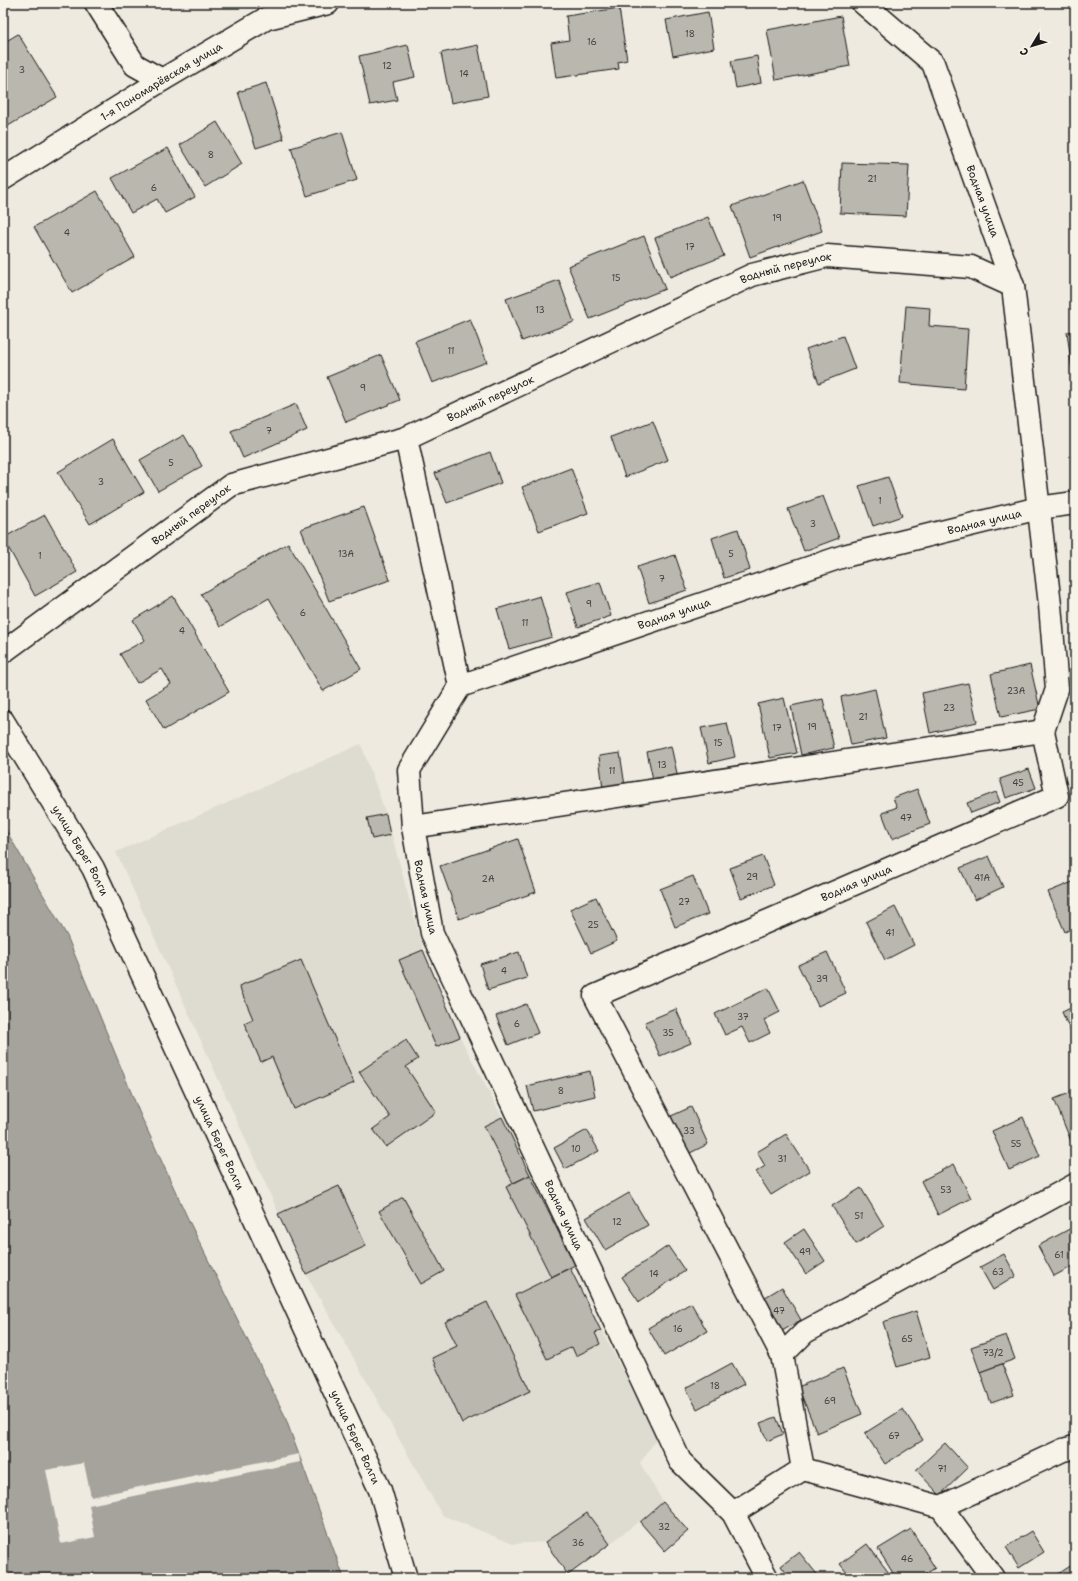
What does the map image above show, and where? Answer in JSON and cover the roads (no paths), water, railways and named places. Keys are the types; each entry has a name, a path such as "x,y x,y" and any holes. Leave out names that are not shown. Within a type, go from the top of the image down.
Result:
{"street":[{"path":"96,3 136,65 162,80"},
{"name":"1-я Пономарёвская улица","path":"3,179 162,80 267,18 328,3"},
{"name":"Водная улица","path":"782,1355 595,996 1057,796 1043,730 1057,689 1039,508 1014,286 933,63 863,3"},
{"name":"Водный переулок","path":"3,652 232,485 406,438 752,275 827,256 971,267 1014,286"},
{"path":"406,438 460,686"},
{"name":"Водная улица","path":"767,1578 733,1513 680,1462 432,932 412,827 409,770 460,686 844,556 1039,508 1075,503"},
{"name":"улица Берег Волги","path":"3,721 93,868 380,1490 406,1578"},
{"path":"412,827 1043,730"},
{"path":"803,1469 782,1355 805,1332 1075,1185"},
{"path":"941,1507 1063,1450 1075,1447"},
{"path":"733,1513 803,1469 941,1507 993,1578"}]}
